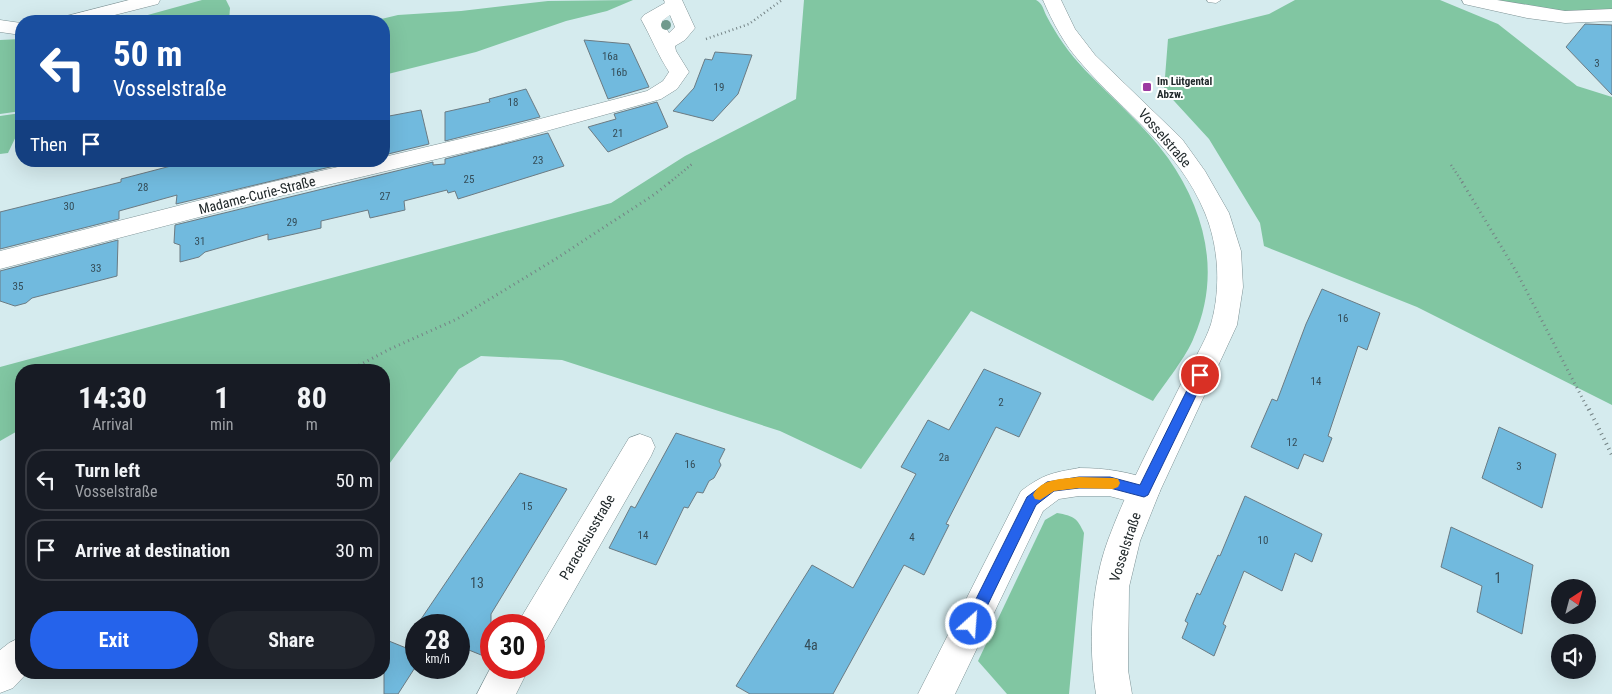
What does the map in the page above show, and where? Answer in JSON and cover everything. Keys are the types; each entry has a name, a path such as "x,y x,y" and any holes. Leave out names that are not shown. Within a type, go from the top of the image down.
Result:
{"street":[{"path":"93,15 151,0"},
{"name":"Vosselstraße","path":"1052,0 1066,30 1088,59 1174,144 1197,176 1217,213 1228,251 1230,287 1224,325 1144,491 1124,542 1112,587 1110,670 1114,694"},
{"path":"1471,0 1527,12 1565,17 1612,15"},
{"name":"Madame-Curie-Straße","path":"390,163 496,138 654,95 670,85 679,72 666,51 672,40 685,28 673,3 651,19 672,40"},
{"path":"0,26 15,28"},
{"name":"Madame-Curie-Straße","path":"0,260 268,191 371,167"},
{"name":"Paracelsusstraße","path":"542,614 640,447"},
{"path":"936,694 1032,501 1052,486 1079,482 1110,482 1144,491"},
{"path":"0,675 15,661"},
{"path":"495,694 504,679"}],"path":[{"path":"672,40 706,39 729,32 749,24 782,0"},
{"path":"361,364 457,319 554,260 654,194 692,164"},
{"path":"1451,165 1477,204 1543,321 1612,455"}],"green space":[{"path":"202,0 226,0 230,8 229,15 148,15"},
{"path":"633,0 607,11 566,21 476,52 390,74 390,17 548,1"},
{"path":"804,0 1036,0 1040,3 1054,30 1074,57 1139,124 1168,158 1192,200 1200,222 1208,267 1207,290 1202,314 1191,344 1153,401 971,311 861,469 780,431 562,360 481,356 459,369 390,463 390,364 15,364 15,432 0,441 0,367 611,203 685,156 796,99"},
{"path":"1295,0 1440,0 1498,24 1577,86 1612,97 1612,405 1417,307 1264,246 1260,223 1209,139 1164,90 1168,39 1269,14"},
{"path":"1486,0 1612,0 1612,9 1576,12 1543,11"},
{"path":"15,39 15,112 0,114 0,40"},
{"path":"15,114 15,138 8,153 0,154 0,116"},
{"path":"1057,513 1074,518 1084,533 1069,694 1007,694 978,661 1045,520"}],"building":[{"path":"1585,24 1612,25 1612,95 1566,47"},
{"path":"584,40 629,44 649,87 608,99"},
{"path":"715,52 752,55 738,94 713,121 673,111 694,88 705,59 712,60"},
{"path":"526,89 540,117 445,141 445,112 490,102 489,99"},
{"path":"657,102 668,127 608,152 588,127 616,119 614,114"},
{"path":"421,110 429,144 390,154 390,116"},
{"path":"548,133 564,166 458,199 455,191 448,193 447,190 404,201 405,210 370,218 368,210 321,221 321,228 268,240 268,234 205,252 199,257 180,262 180,245 174,243 175,225 433,162 433,165 445,164 445,159"},
{"path":"167,167 330,167 176,204 177,195 119,211 119,219 0,249 0,212 121,182 121,179"},
{"path":"118,240 117,276 32,298 26,303 15,306 0,301 0,271"},
{"path":"1322,289 1380,313 1367,350 1358,346 1328,436 1332,438 1323,462 1304,454 1298,469 1251,447 1272,399 1277,401 1306,324"},
{"path":"984,369 1041,393 1019,437 996,427 946,524 949,525 924,575 904,565 833,694 750,694 736,686 812,565 853,588 916,474 901,467 928,420 949,430"},
{"path":"1499,427 1556,454 1542,508 1482,478"},
{"path":"676,433 725,449 719,461 721,465 714,478 709,481 703,493 697,492 688,508 684,507 656,565 609,548 631,506 635,508"},
{"path":"520,473 567,489 491,614 480,614 480,655 470,650 470,614 424,614"},
{"path":"1245,496 1322,534 1312,562 1295,553 1282,591 1244,571 1223,624 1226,626 1214,656 1182,638 1188,623 1185,621 1197,593 1200,595 1218,555 1220,556"},
{"path":"1451,527 1533,565 1522,634 1477,612 1482,586 1441,567"},
{"path":"390,641 405,648 405,679 408,679 398,694 384,694 384,679 390,679"}],"slow traffic":[{"path":"1040,495 1052,486 1079,482 1113,483"}],"place":[{"name":"Im Lütgental Abzw.","path":"1147,87"}],"route":[{"path":"971,624 1032,501 1052,486 1079,482 1110,482 1144,491 1200,375"}]}
